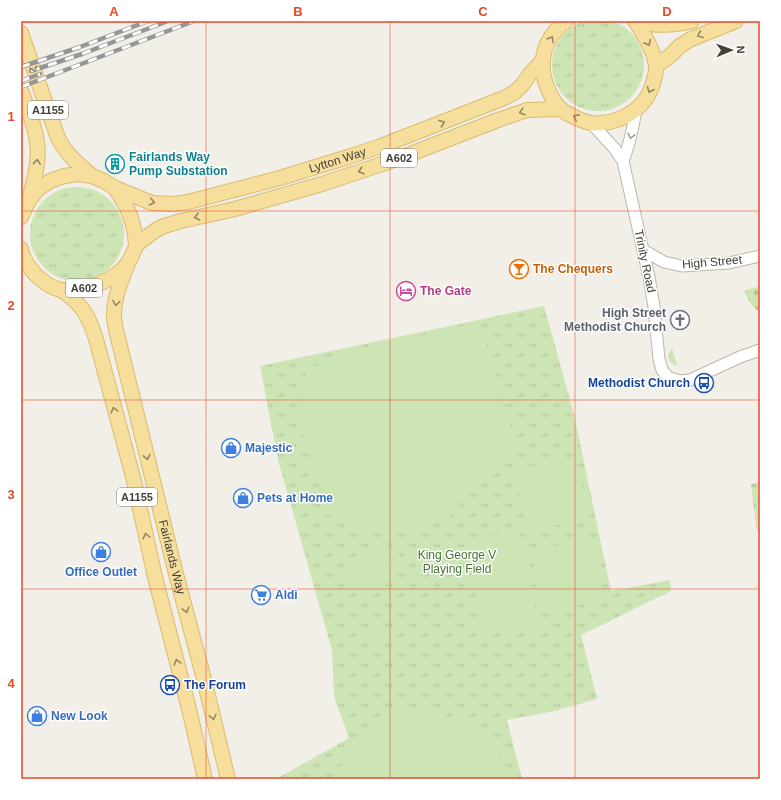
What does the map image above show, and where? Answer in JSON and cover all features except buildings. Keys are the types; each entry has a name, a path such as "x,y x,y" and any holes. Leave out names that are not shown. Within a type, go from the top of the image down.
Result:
{"main road":[{"name":"Lytton Way","path":"566,21 549,39 542,61 545,82 561,109 582,121 592,124"},
{"path":"635,21 666,25 682,24 692,21"},
{"path":"592,124 620,120 636,110 651,90 656,72 656,66 650,46 635,21"},
{"path":"656,66 689,40 736,21"},
{"name":"A1155","path":"21,33 58,138 62,146 78,165 92,176"},
{"name":"Lytton Way","path":"21,216 29,200 38,189 50,181 64,176 78,174 92,176 115,188 152,203 174,204 213,196 280,178 381,146 504,98 515,92 542,61"},
{"name":"A1155","path":"21,90 38,142 38,162 29,200"},
{"name":"Lytton Way","path":"127,266 136,245 151,233 164,226 235,209 322,184 400,158 527,110 561,109"},
{"name":"Lytton Way","path":"115,188 132,219 136,245"},
{"name":"A602","path":"21,249 30,268 39,278 50,286 62,291 96,285 105,281 127,266"},
{"name":"Fairlands Way","path":"127,266 118,289 115,304 114,316 116,330 228,779"},
{"name":"A602","path":"21,271 39,278"},
{"name":"Fairlands Way","path":"62,291 79,304 86,314 96,339 132,477 205,779"}],"street":[{"path":"623,161 628,149 636,110"},
{"name":"Trinity Road","path":"592,124 614,148 623,161 650,277 659,359 662,370 668,377 680,381 690,380 740,357 760,350"},
{"name":"High Street","path":"643,250 664,262 682,266 730,263 760,256"}],"green space":[{"path":"598,19 616,22 631,32 641,47 644,65 641,83 631,98 616,108 598,111 580,108 565,98 555,83 552,65 555,47 565,32 580,22"},
{"path":"77,187 95,191 110,201 120,216 124,234 120,252 110,267 95,277 77,281 59,277 44,267 34,252 30,234 34,216 44,201 59,191"},
{"path":"760,286 760,313 751,304 744,291"},
{"name":"King George V Playing Field","path":"544,306 574,414 611,591 670,580 671,591 581,635 597,699 555,711 507,720 522,779 276,779 349,738 334,696 332,650 278,460 260,366"},
{"path":"471,324 479,329 485,338 514,436 514,444 448,518 433,524 386,530 355,526 336,520 328,514 299,418 301,389 305,376 312,368 343,352"},
{"path":"672,348 677,366 671,362 668,357"},
{"path":"576,458 589,519 527,531 515,470"},
{"path":"760,481 760,532 757,532 751,485"},
{"path":"519,531 539,626 484,635 465,540"},
{"path":"592,538 605,599 544,612 531,551"},
{"path":"382,539 400,557 364,593 347,575"},
{"path":"382,625 394,636 383,647 371,636"},
{"path":"411,708 466,721 491,739 508,770 510,779 341,779 343,754 348,747 373,723 391,714"}],"railway":[{"path":"21,67 80,47 148,21"},
{"path":"31,71 82,54 168,21"},
{"path":"21,87 194,21"},
{"path":"21,81 40,74"}],"place":[{"name":"Fairlands Way Pump Substation","path":"115,164"},
{"name":"The Chequers","path":"519,269"},
{"name":"The Gate","path":"406,291"},
{"name":"High Street Methodist Church","path":"680,320"},
{"name":"Methodist Church","path":"704,383"},
{"name":"Majestic","path":"231,448"},
{"name":"Pets at Home","path":"243,498"},
{"name":"Office Outlet","path":"101,552"},
{"name":"Aldi","path":"261,595"},
{"name":"The Forum","path":"170,685"},
{"name":"New Look","path":"37,716"}]}
